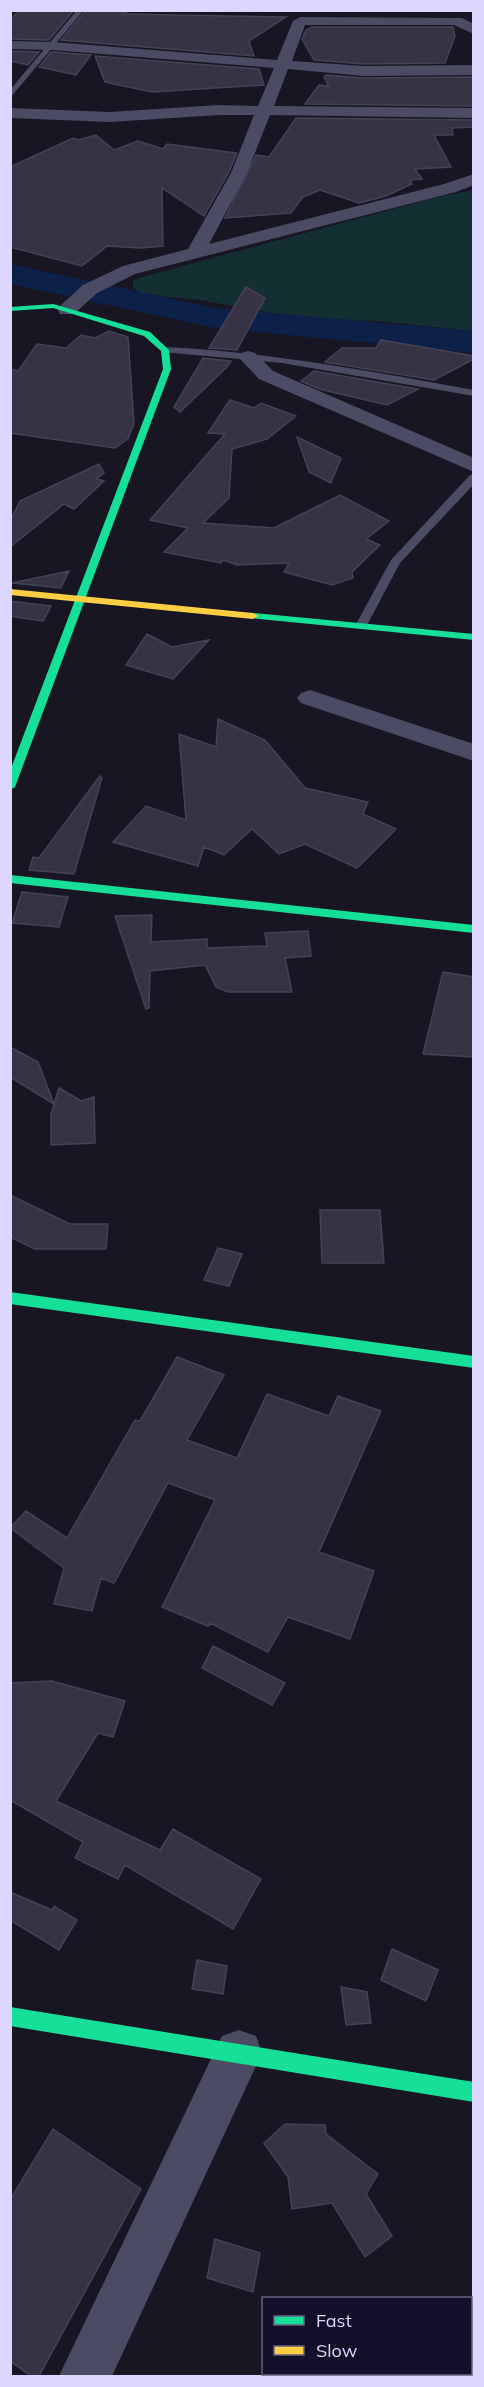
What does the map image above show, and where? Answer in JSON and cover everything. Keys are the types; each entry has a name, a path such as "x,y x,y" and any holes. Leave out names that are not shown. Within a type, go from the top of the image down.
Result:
{"street":[{"path":"465,10 474,22"},
{"path":"195,253 239,173 300,21 310,13 457,21 474,30"},
{"path":"10,45 52,46 364,70 474,70"},
{"path":"10,112 110,117 154,116 197,111 474,113"},
{"path":"67,310 90,289 117,275 474,180"},
{"path":"10,309 53,306 147,334 165,350 167,369 10,787"},
{"path":"248,357 266,375 474,466"},
{"path":"10,592 474,637"},
{"path":"310,698 474,753"},
{"path":"10,879 474,929"},
{"path":"10,1299 474,1362"},
{"path":"10,2016 474,2092"},
{"path":"85,2376 239,2053"}],"lane":[{"path":"10,96 81,10"},
{"path":"165,350 202,351 314,365 474,393"},
{"path":"361,626 395,562 474,477"}],"green space":[{"path":"473,190 473,331 378,321 302,318 199,300 142,294 133,288 133,280 146,276 434,198"}],"building":[{"path":"21,10 74,10 49,40 10,39 10,19"},
{"path":"86,10 130,10 124,14 286,17 249,41 254,56 61,40"},
{"path":"312,27 453,27 455,36 445,63 364,64 314,60 302,39 306,30"},
{"path":"10,51 39,52 28,65 10,61"},
{"path":"51,52 91,55 76,75 39,67"},
{"path":"95,56 259,69 264,85 152,92 105,82"},
{"path":"326,75 364,78 474,77 474,106 305,104 319,85 329,86 324,77"},
{"path":"296,118 474,120 474,127 452,128 453,135 434,135 451,167 415,169 422,179 410,180 412,184 386,196 359,203 320,190 303,197 291,213 225,218 256,155 269,157"},
{"path":"96,135 114,150 138,141 163,149 167,144 237,153 204,216 162,188 163,246 141,248 107,246 82,266 10,247 10,167 73,138 78,140"},
{"path":"246,287 265,298 237,350 209,348"},
{"path":"109,331 128,337 134,424 128,439 115,448 10,433 10,369 18,371 37,344 66,348 81,335 95,338"},
{"path":"381,340 474,356 474,359 434,380 325,362 342,348 376,348"},
{"path":"203,358 231,361 180,412 174,407"},
{"path":"314,371 418,389 387,405 319,389 301,381"},
{"path":"230,400 254,408 261,403 296,416 267,439 232,449 229,498 203,523 274,528 340,495 389,521 366,539 380,545 352,572 353,578 332,585 284,572 289,563 237,565 223,560 221,563 164,552 188,528 150,520 225,434 208,433"},
{"path":"297,437 341,458 331,483 309,472"},
{"path":"99,464 104,473 96,479 104,481 74,509 64,504 10,547 10,521 20,501"},
{"path":"69,571 61,588 12,583"},
{"path":"10,601 51,606 43,621 10,616"},
{"path":"147,634 172,647 209,640 173,679 126,665"},
{"path":"218,719 265,740 305,788 368,802 363,814 396,829 357,868 305,844 279,854 252,829 224,855 204,847 198,866 113,842 146,806 186,820 179,734 216,747"},
{"path":"100,776 102,778 74,874 29,870 33,857 39,858"},
{"path":"22,892 68,897 59,927 12,923"},
{"path":"152,915 151,942 207,939 207,948 267,946 265,933 308,931 311,956 285,958 292,992 228,992 216,987 205,965 150,971 149,1008 146,1009 115,916"},
{"path":"443,972 474,977 474,1057 423,1054"},
{"path":"10,1047 38,1062 54,1104 10,1077"},
{"path":"59,1088 81,1101 94,1097 95,1143 51,1145 51,1114"},
{"path":"10,1195 70,1224 108,1224 106,1249 35,1249 10,1237"},
{"path":"320,1210 380,1210 384,1263 322,1263"},
{"path":"218,1248 242,1254 229,1286 204,1280"},
{"path":"177,1357 224,1375 187,1440 237,1458 267,1394 329,1416 338,1396 381,1411 319,1552 374,1571 350,1639 288,1617 268,1652 210,1623 208,1626 162,1607 215,1500 168,1483 114,1583 101,1578 92,1611 54,1604 64,1568 10,1528 26,1511 67,1538 135,1420 140,1421"},
{"path":"213,1646 285,1683 272,1705 202,1668"},
{"path":"52,1681 125,1701 113,1737 98,1733 56,1801 160,1850 173,1829 261,1879 233,1929 125,1865 118,1879 75,1858 83,1842 10,1800 10,1683"},
{"path":"10,1892 52,1910 54,1906 77,1920 59,1950 10,1920"},
{"path":"392,1949 438,1970 426,2001 381,1980"},
{"path":"197,1960 227,1966 223,1994 192,1989"},
{"path":"341,1987 367,1992 371,2023 346,2025"},
{"path":"285,2124 325,2125 326,2134 378,2174 366,2194 392,2236 365,2257 332,2203 292,2209 288,2177 264,2143"},
{"path":"53,2129 141,2189 39,2376 31,2376 10,2361 10,2200"},
{"path":"215,2239 260,2253 253,2292 207,2278"}],"waterway":[{"path":"10,274 215,318 474,342"}],"traffic: fast":[{"path":"10,309 53,306 147,334 165,350 167,369 10,787"},
{"path":"253,616 474,637"},
{"path":"10,879 474,929"},
{"path":"10,1298 474,1362"},
{"path":"10,2016 474,2092"}],"traffic: slow":[{"path":"10,592 253,616"}]}
